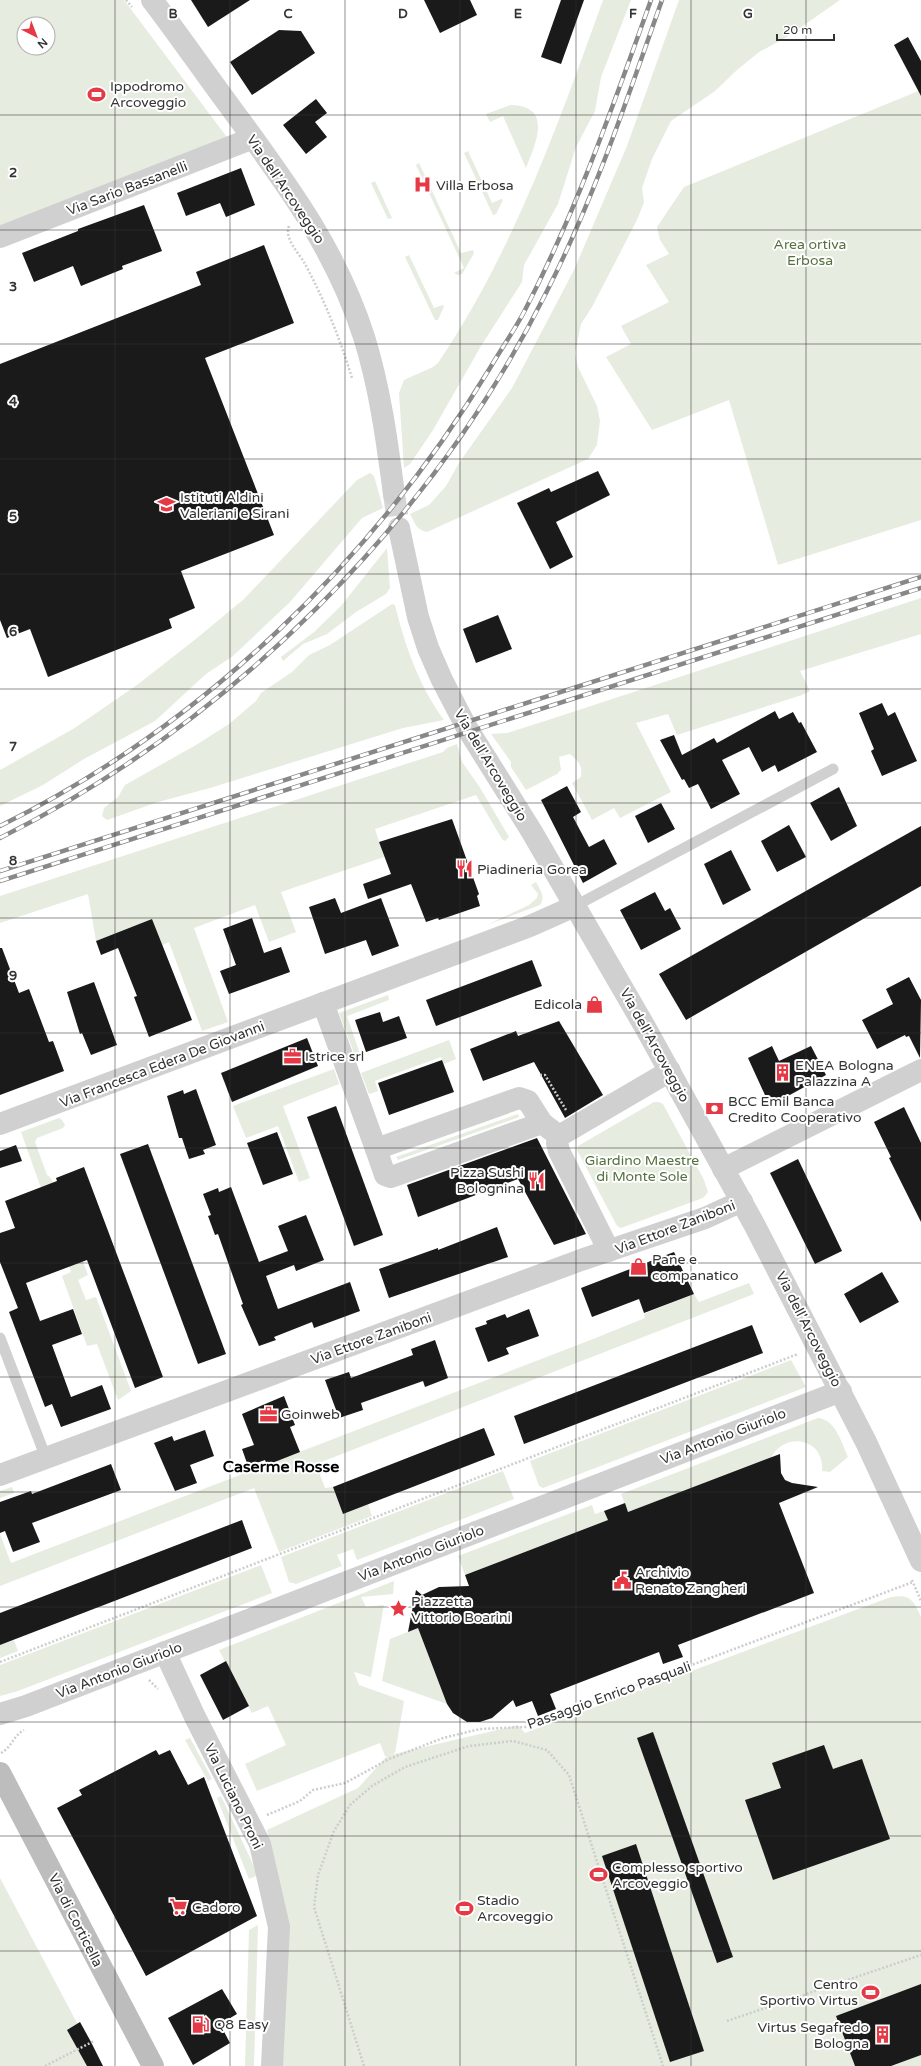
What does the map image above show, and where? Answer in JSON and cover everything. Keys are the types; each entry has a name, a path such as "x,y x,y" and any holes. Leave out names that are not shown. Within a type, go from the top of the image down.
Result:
{"main road":[{"name":"Via di Corticella","path":"0,1773 152,2066"}],"street":[{"name":"Via dell'Arcoveggio","path":"152,0 253,138 313,224 335,266 364,336 378,390 394,494"},
{"name":"Via Sario Bassanelli","path":"0,237 253,138"},
{"name":"Via dell'Arcoveggio","path":"399,528 408,578 420,624 442,680 467,728 575,906 670,1071 742,1201 841,1391 887,1484 921,1561"},
{"name":"Via Francesca Edera De Giovanni","path":"0,1124 530,926 575,906"},
{"path":"323,1003 386,1175 391,1177 550,1129 670,1071"},
{"path":"723,1169 921,1070"},
{"path":"376,1149 519,1098 528,1101 550,1129 559,1151 608,1251"},
{"name":"Via Ettore Zaniboni","path":"0,1475 608,1251 705,1218 742,1201"},
{"name":"Via Antonio Giuriolo","path":"0,1714 165,1652 841,1391"},
{"name":"Via Luciano Proni","path":"165,1652 195,1717 260,1844 279,1927 272,2066"}],"lane":[{"path":"575,906 833,769"},
{"path":"0,1338 46,1458"}],"path":[{"name":"Via dell'Arcoveggio","path":"291,221 287,230 289,237 320,294 341,344 353,380"},
{"path":"540,1075 545,1075 570,1117"},
{"path":"0,1662 802,1352"},
{"name":"Passaggio Enrico Pasquali","path":"263,1817 295,1804 313,1790 345,1783 389,1759 443,1738 480,1729 526,1727 913,1582"},
{"path":"364,2066 314,1907 318,1874 334,1831 350,1805 372,1786 405,1767 469,1746 514,1740 547,1750 569,1775 663,2066"},
{"path":"727,2021 921,1955"},
{"path":"45,2066 94,2041"}],"green space":[{"name":"Ippodromo Arcoveggio","path":"0,0 124,0 229,140 0,236"},
{"path":"603,0 631,0 601,77 595,111 576,147 558,204 524,265 522,282 481,346 433,430 410,464 404,468 399,393 404,380 433,367 438,363 465,321 489,277 532,187 551,141"},
{"path":"679,0 840,0 787,37 759,52 715,91 671,121 652,159 642,188 644,202 637,220 592,307 581,324 575,353 578,367 597,406 600,421 597,445 588,459 427,532 420,530 416,526 410,514 429,505 446,486 459,463 512,388 574,270 627,146"},
{"name":"Area ortiva Erbosa","path":"921,90 921,520 778,565 729,400 652,430 606,357 631,344 621,326 669,302 646,265 669,254 660,240 657,227 684,187"},
{"path":"511,105 524,107 533,112 537,119 537,138 526,168 503,116 490,122 486,114"},
{"path":"468,151 492,203 501,199 503,200 496,214 493,215 464,153"},
{"path":"419,163 461,253 473,250 474,253 462,274 458,275 454,273 464,268 416,165"},
{"path":"375,181 392,218 388,219 371,183"},
{"path":"409,255 434,308 444,306 438,320 435,320 405,257"},
{"path":"370,473 374,476 383,508 362,518 290,602 233,656 206,674 155,721 84,759 43,785 0,806 0,770 73,729 137,685 197,638 244,599 357,480"},
{"path":"387,548 390,588 386,594 356,612 327,634 303,644 283,661 281,657 314,632 341,606"},
{"path":"921,598 921,634 800,671 810,691 802,695 677,735 668,714 636,723 671,792 620,818 614,808 592,820 572,783 581,777 581,767 578,761 570,754 559,757 561,770 557,774 526,790 511,767 511,762 491,734 507,733 545,721"},
{"path":"392,604 395,605 408,650 420,679 444,720 403,728 210,788 158,802 107,820 102,816 104,808 118,797 125,785 196,745 229,724 256,701 261,693 292,672 309,655 330,645"},
{"path":"457,744 462,762 479,786 509,837 505,841 502,839 476,795 375,829 384,857 281,892 296,932 269,942 255,905 194,928 228,1022 202,1031 169,942 162,945 152,919 96,941 88,894 0,923 0,896 443,752 447,748"},
{"path":"536,882 542,896 542,902 540,905 487,925 529,905 537,898 538,894 531,885"},
{"path":"388,995 389,1000 347,1016 360,1054 355,1056 339,1013"},
{"path":"449,1040 456,1059 444,1064 441,1057 375,1081 378,1091 369,1094 361,1073"},
{"path":"334,1069 339,1084 283,1106 310,1178 299,1182 278,1126 246,1138 233,1106"},
{"name":"Giardino Maestre di Monte Sole","path":"654,1102 663,1104 704,1180 708,1192 703,1198 621,1228 617,1226 577,1150 578,1146"},
{"path":"518,1114 519,1117 398,1160 396,1157"},
{"path":"59,1118 65,1125 63,1128 37,1138 35,1142 47,1175 51,1178 88,1275 78,1280 86,1300 96,1297 131,1391 118,1400 97,1344 87,1346 62,1276 71,1272 21,1132"},
{"path":"749,1283 754,1294 316,1464 325,1488 333,1487 343,1514 368,1504 372,1516 279,1552 254,1488 0,1586 0,1534 11,1563 588,1341 645,1318 644,1314 694,1294 699,1302"},
{"path":"791,1360 806,1387 543,1488 539,1486 530,1461"},
{"path":"818,1418 834,1427 848,1457 830,1472 822,1471 821,1460 817,1451 810,1445 802,1442 793,1442 784,1444 776,1451 770,1460 628,1512 621,1494"},
{"path":"503,1471 514,1499 357,1560 353,1549 337,1555 342,1566 296,1584 289,1582 281,1557"},
{"path":"12,1487 14,1493 0,1498 0,1491"},
{"path":"592,1505 595,1514 604,1511 608,1520 465,1575 458,1556"},
{"path":"261,1565 272,1593 18,1691 0,1696 0,1665"},
{"name":"Complesso sportivo Arcoveggio","path":"394,1581 393,1594 361,1597 366,1607 384,1605 371,1677 354,1672 359,1685 404,1701 395,1753 390,1755 518,1725 525,1733 888,1598 901,1596 906,1597 913,1602 921,1617 921,2066 278,2066 286,1919 267,1830 358,1788 387,1756 385,1756 380,1743 257,1791 245,1764 286,1745 268,1706 252,1713 219,1650"},
{"path":"418,1628 447,1704 382,1681 390,1639"},
{"path":"14,1640 18,1651 0,1658 0,1645"},
{"path":"190,1738 212,1779 208,1781 185,1740"},
{"path":"221,1796 258,1875 249,1879 217,1798"},
{"path":"0,1878 77,2023 82,2025 99,2066 0,2066"},
{"path":"258,1925 254,2066 245,2066 249,1930"}],"building":[{"path":"191,0 250,0 208,27"},
{"path":"424,0 470,0 477,15 440,33"},
{"path":"561,0 584,0 561,64 541,57"},
{"path":"279,30 301,31 315,53 252,95 230,62"},
{"path":"908,37 921,61 921,96 894,45"},
{"path":"316,99 327,113 315,122 327,137 306,154 283,125"},
{"path":"241,168 255,205 226,217 220,203 186,216 177,193"},
{"path":"144,205 162,251 122,266 123,269 81,286 73,266 34,282 22,253 78,231 78,229"},
{"name":"Istituti Aldini Valeriani e Sirani","path":"264,245 294,323 205,358 274,535 181,571 195,608 169,619 172,628 48,677 30,629 7,638 0,620 0,364 201,285 196,272"},
{"path":"598,471 610,495 556,522 573,557 550,569 517,503 549,488 551,492"},
{"path":"498,615 512,649 476,663 463,629"},
{"path":"882,703 888,716 895,712 917,761 882,776 871,751 874,749 859,713"},
{"path":"775,711 779,719 793,712 799,723 801,722 817,752 778,772 775,765 762,772 749,747 722,760 740,794 711,809 698,784 689,788 684,779 682,780 660,740 674,735 682,755 714,738 717,743"},
{"path":"567,786 581,812 573,817 589,847 604,839 617,864 583,883 541,800"},
{"path":"839,787 857,826 831,841 810,803"},
{"path":"661,803 675,829 648,843 635,816"},
{"path":"452,819 479,894 477,896 480,906 439,920 438,918 426,922 411,884 368,899 363,884 391,874 379,842"},
{"path":"789,825 806,857 777,872 761,841"},
{"path":"921,826 921,886 686,1020 659,974"},
{"path":"731,850 751,890 723,905 704,864"},
{"path":"655,892 665,911 670,908 681,929 641,950 620,910"},
{"path":"335,898 341,913 381,898 399,946 372,956 366,940 325,954 309,907"},
{"path":"252,918 264,953 281,947 290,972 229,994 220,971 236,965 223,929"},
{"path":"152,919 192,1020 149,1037 134,997 137,996 118,948 101,955 96,941"},
{"path":"0,948 2,948 19,993 29,989 49,1042 53,1041 64,1071 0,1095"},
{"path":"532,960 542,986 436,1026 426,1000"},
{"path":"909,977 921,1000 920,1058 909,1036 906,1037 905,1035 877,1049 862,1020 893,1004 886,989"},
{"path":"94,982 117,1045 91,1055 82,1033 80,1034 67,992"},
{"path":"380,1012 383,1022 399,1016 407,1038 366,1052 355,1020"},
{"path":"559,1021 603,1095 565,1118 534,1062 483,1081 470,1049 516,1031 518,1036"},
{"path":"307,1038 318,1066 232,1102 221,1073"},
{"name":"ENEA Bologna Palazzina A","path":"772,1046 779,1061 811,1046 826,1075 770,1106 748,1058"},
{"path":"442,1060 454,1092 389,1115 378,1083"},
{"path":"196,1089 216,1145 203,1150 205,1154 189,1159 182,1138 179,1138 167,1096 183,1090 184,1094"},
{"path":"336,1106 383,1235 354,1246 307,1117"},
{"path":"904,1107 921,1143 921,1222 889,1158 891,1157 874,1122"},
{"path":"277,1132 293,1174 263,1185 247,1143"},
{"path":"537,1138 586,1234 554,1245 518,1179 418,1217 407,1185"},
{"path":"148,1144 226,1354 198,1364 120,1154"},
{"path":"16,1145 22,1161 0,1168 0,1151"},
{"path":"798,1159 842,1251 815,1264 770,1173"},
{"path":"84,1167 163,1377 135,1388 87,1260 26,1283 40,1321 73,1309 82,1334 52,1345 71,1397 102,1385 111,1409 61,1427 52,1404 45,1407 9,1312 18,1308 0,1262 0,1233 15,1228 5,1201 57,1181 56,1178"},
{"path":"231,1187 259,1262 288,1251 278,1226 306,1215 324,1260 296,1271 294,1265 266,1276 278,1309 350,1282 360,1311 314,1328 312,1322 274,1337 276,1340 259,1346 241,1305 243,1304 218,1234 215,1235 208,1216 211,1215 203,1194 218,1188 219,1192"},
{"path":"497,1227 508,1257 389,1298 379,1269 438,1248 438,1250"},
{"path":"674,1252 694,1294 644,1313 639,1299 592,1317 581,1288"},
{"path":"882,1272 899,1302 860,1323 844,1294"},
{"path":"529,1309 539,1336 506,1348 509,1354 488,1362 475,1328 487,1324 486,1321 505,1314 507,1318"},
{"path":"752,1325 763,1353 524,1444 514,1416"},
{"path":"435,1340 448,1378 425,1387 423,1381 361,1403 363,1410 339,1418 325,1380 349,1372 351,1378 413,1355 411,1349"},
{"path":"284,1396 295,1425 290,1427 300,1452 267,1465 265,1460 248,1466 242,1449 254,1445 242,1414"},
{"path":"484,1428 495,1455 343,1514 333,1487"},
{"path":"205,1430 214,1456 190,1465 197,1483 175,1491 154,1443 172,1436 174,1441"},
{"path":"780,1454 781,1473 785,1480 792,1483 818,1487 779,1503 814,1593 678,1645 683,1657 663,1664 659,1652 550,1694 556,1709 538,1716 532,1701 516,1707 513,1700 492,1718 480,1722 467,1722 453,1713 447,1704 418,1628 408,1632 416,1590 422,1595 439,1587 469,1586 465,1575 608,1520 604,1511 625,1503 628,1512"},
{"path":"111,1464 121,1490 32,1523 40,1542 13,1552 5,1531 0,1533 0,1502 31,1491 32,1494"},
{"path":"242,1520 252,1548 0,1645 0,1613"},
{"path":"226,1661 249,1706 223,1720 200,1675"},
{"path":"653,1732 733,1957 717,1963 637,1738"},
{"path":"824,1745 833,1769 862,1759 890,1839 773,1880 745,1800 781,1788 772,1763"},
{"path":"156,1750 159,1755 170,1750 188,1785 204,1777 257,1916 146,1976 57,1808 82,1795 79,1790"},
{"path":"636,1844 704,2051 670,2062 602,1856"},
{"name":"Virtus Segafredo Bologna","path":"921,1984 921,2055 891,2066 855,2066 836,2016"},
{"path":"222,1989 237,2014 220,2024 230,2043 193,2065 168,2018"},
{"path":"80,2022 103,2066 87,2066 67,2030"}],"tunnel":[{"path":"394,494 399,528"}],"railway":[{"path":"0,826 75,785 146,739 213,688 277,632 337,571 393,506 444,439 524,312 543,274 593,158 651,0"},
{"path":"0,838 85,791 166,737 244,676 316,609 383,536 445,459 499,378 546,293 595,185 662,0"},
{"path":"0,871 921,577"},
{"path":"0,881 921,588"}],"place":[{"name":"Ippodromo Arcoveggio","path":"97,94"},
{"name":"Villa Erbosa","path":"423,185"},
{"name":"Istituti Aldini Valeriani e Sirani","path":"167,505"},
{"name":"Piadineria Gorea","path":"464,869"},
{"name":"Edicola","path":"595,1004"},
{"name":"Istrice srl","path":"292,1056"},
{"name":"ENEA Bologna Palazzina A","path":"782,1073"},
{"name":"BCC Emil Banca Credito Cooperativo","path":"715,1109"},
{"name":"Pizza Sushi Bolognina","path":"537,1180"},
{"name":"Pane e companatico","path":"639,1267"},
{"name":"Goinweb","path":"268,1414"},
{"name":"Archivio Renato Zangheri","path":"622,1580"},
{"name":"Piazzetta Vittorio Boarini","path":"398,1609"},
{"name":"Complesso sportivo Arcoveggio","path":"599,1875"},
{"name":"Cadoro","path":"179,1907"},
{"name":"Stadio Arcoveggio","path":"464,1908"},
{"name":"Centro Sportivo Virtus","path":"871,1992"},
{"name":"Q8 Easy","path":"201,2024"},
{"name":"Virtus Segafredo Bologna","path":"882,2035"}],"district":[{"name":"Caserme Rosse","path":"281,1466"}]}
